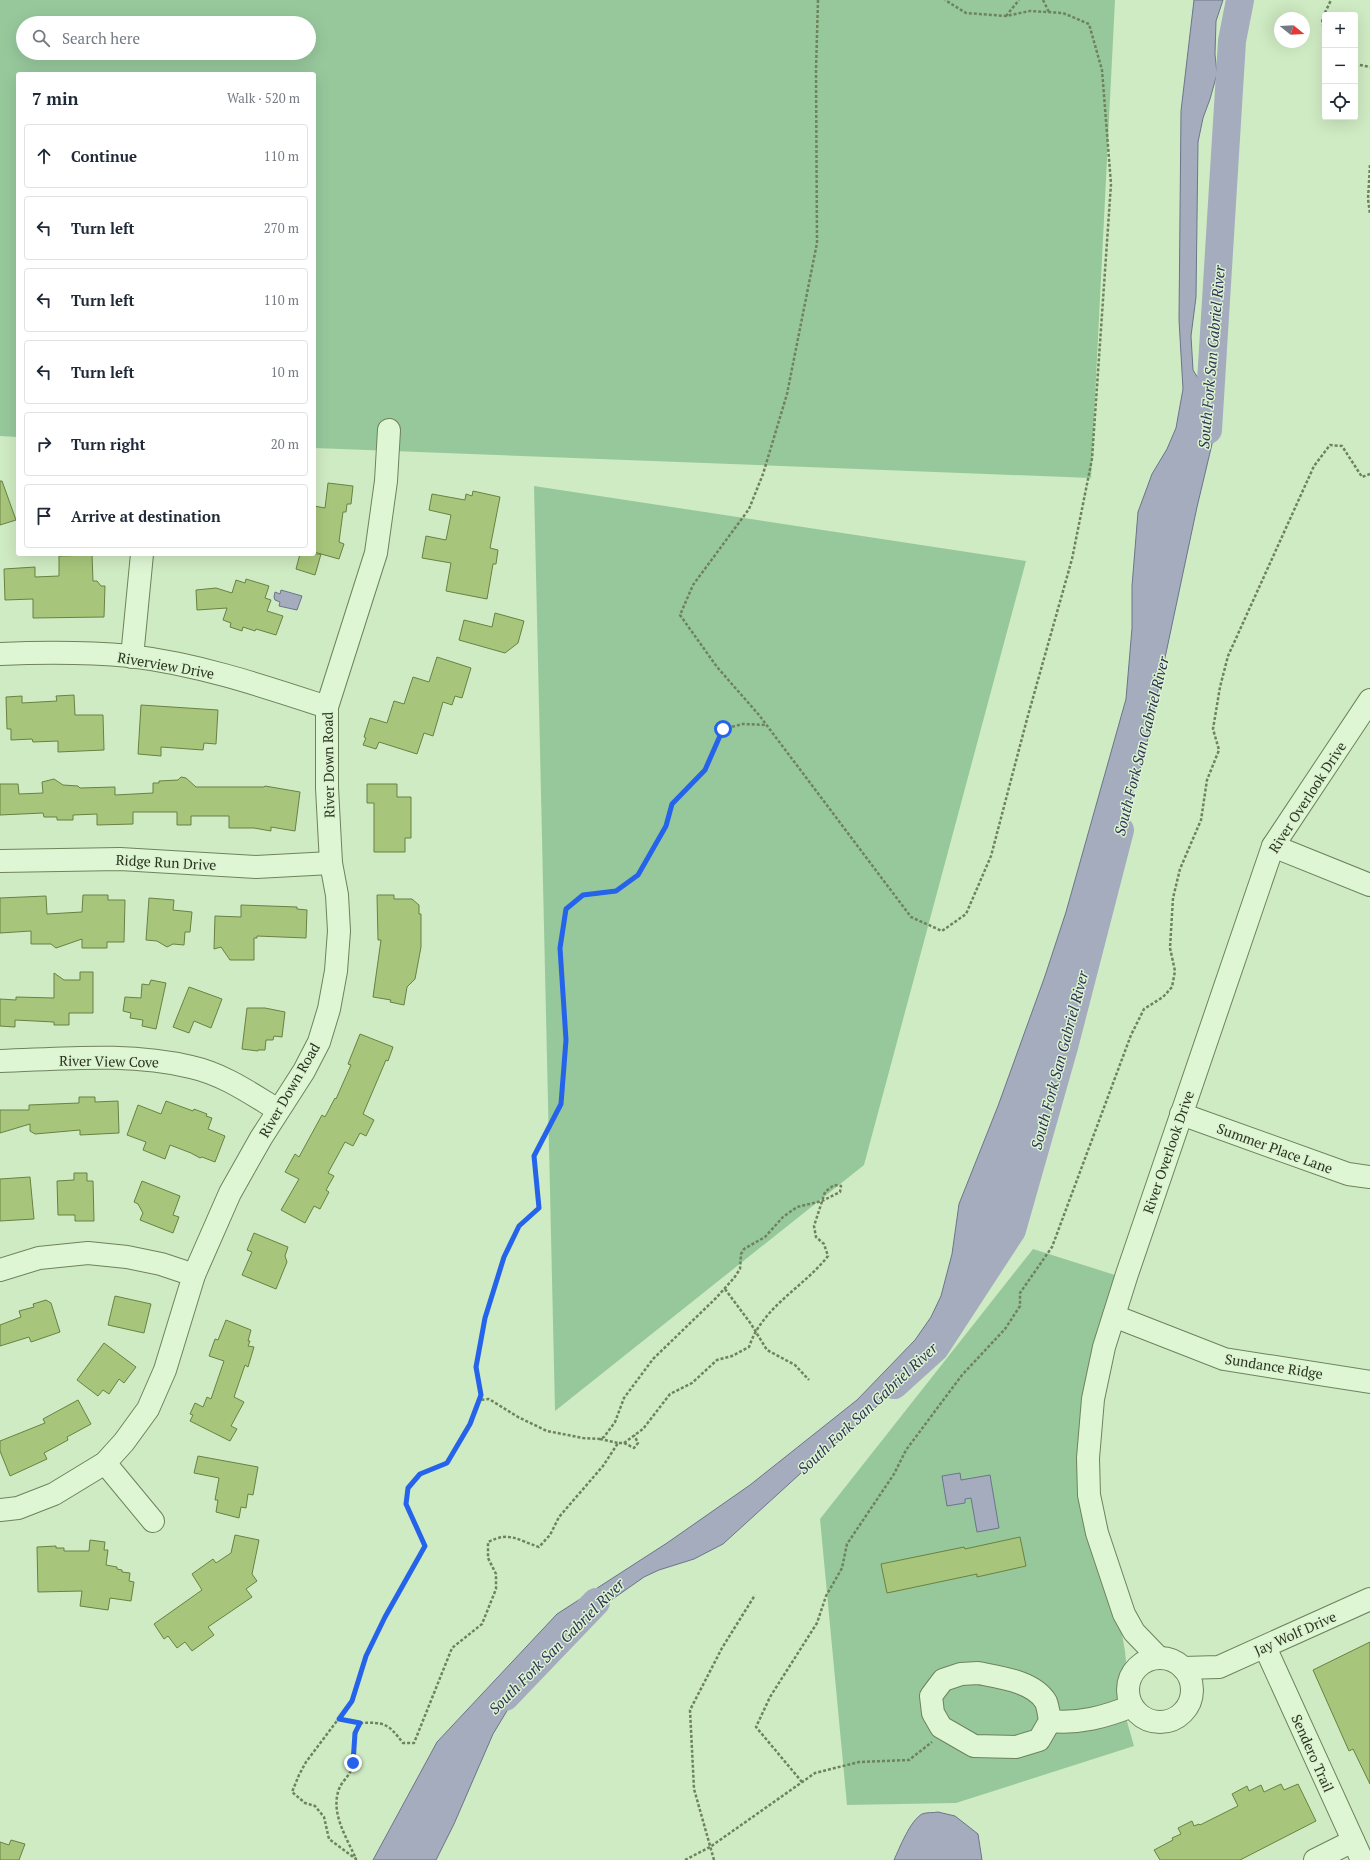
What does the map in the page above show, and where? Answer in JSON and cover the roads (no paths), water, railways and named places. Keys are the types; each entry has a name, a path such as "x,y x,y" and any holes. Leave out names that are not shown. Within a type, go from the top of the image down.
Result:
{"street":[{"name":"River Down Road","path":"0,1510 18,1508 54,1494 105,1463 124,1442 148,1408 165,1370 194,1275 230,1193 278,1110 304,1071 316,1048 329,1009 336,971 339,931 337,895 331,863 326,767 327,707 376,553 386,481 389,430"},
{"path":"132,657 142,556"},
{"name":"Riverview Drive","path":"0,654 48,652 132,657 186,666 237,678 327,707"},
{"name":"River Overlook Drive","path":"1134,1632 1124,1614 1100,1541 1089,1496 1088,1458 1093,1399 1104,1347 1181,1114 1273,846 1370,700"},
{"path":"1273,846 1370,885"},
{"name":"Ridge Run Drive","path":"0,862 120,859 256,867 331,863"},
{"name":"River View Cove","path":"0,1061 104,1058 155,1060 192,1067 217,1076 240,1087 278,1110"},
{"name":"Summer Place Lane","path":"1181,1114 1348,1174 1370,1177"},
{"path":"0,1270 39,1258 88,1253 127,1257 161,1264 194,1275"},
{"name":"Sundance Ridge","path":"1114,1316 1224,1359 1370,1382"},
{"path":"105,1463 153,1521"},
{"name":"Jay Wolf Drive","path":"1183,1668 1219,1667 1370,1599"},
{"path":"1134,1632 1159,1658"},
{"path":"1134,1632 1134,1671"},
{"name":"Sendero Trail","path":"1265,1647 1357,1851"},
{"path":"1159,1658 1172,1661 1183,1668 1191,1683 1189,1702 1184,1710 1177,1717 1168,1721 1158,1722 1148,1720 1140,1715 1132,1706 1127,1689 1129,1679 1134,1671 1141,1664 1150,1659 1159,1658"},
{"name":"Jay Wolf Drive","path":"1191,1692 1211,1677 1219,1667"},
{"path":"978,1673 1013,1680 1036,1691 1046,1703 1050,1721 1039,1740 1016,1746 974,1746 941,1727 933,1713 931,1696 943,1680 961,1674 978,1673"},
{"path":"1050,1721 1062,1722 1101,1718 1132,1706"},
{"path":"1315,1860 1357,1851"}],"water":[{"path":"1194,0 1223,0 1216,21 1215,54 1217,74 1203,118 1198,142 1196,297 1191,336 1193,370 1201,383 1213,394 1218,419 1197,507 1145,752 1091,931 1037,1134 1001,1232 966,1309 945,1335 891,1393 850,1431 723,1544 694,1559 659,1570 644,1577 560,1636 534,1666 493,1734 454,1824 436,1860 373,1860 437,1742 557,1614 667,1543 750,1485 857,1400 915,1340 931,1317 941,1296 952,1254 959,1204 998,1106 1045,976 1066,912 1126,699 1132,628 1132,586 1138,512 1152,474 1167,449 1176,428 1183,389 1179,320 1181,111"},
{"path":"281,590 302,596 297,610 279,606 280,602 275,600 274,597 275,592 280,594"},
{"path":"960,1473 961,1480 990,1475 999,1528 977,1532 971,1498 965,1499 965,1503 947,1506 942,1476"},
{"path":"938,1812 955,1816 978,1834 982,1860 894,1860 913,1822 924,1813"}],"waterway":[{"name":"South Fork San Gabriel River","path":"1208,430 1232,41 1240,0"},
{"name":"South Fork San Gabriel River","path":"894,1385 935,1348 1012,1230 1064,1047 1120,830"},
{"name":"South Fork San Gabriel River","path":"505,1697 596,1602"}]}
